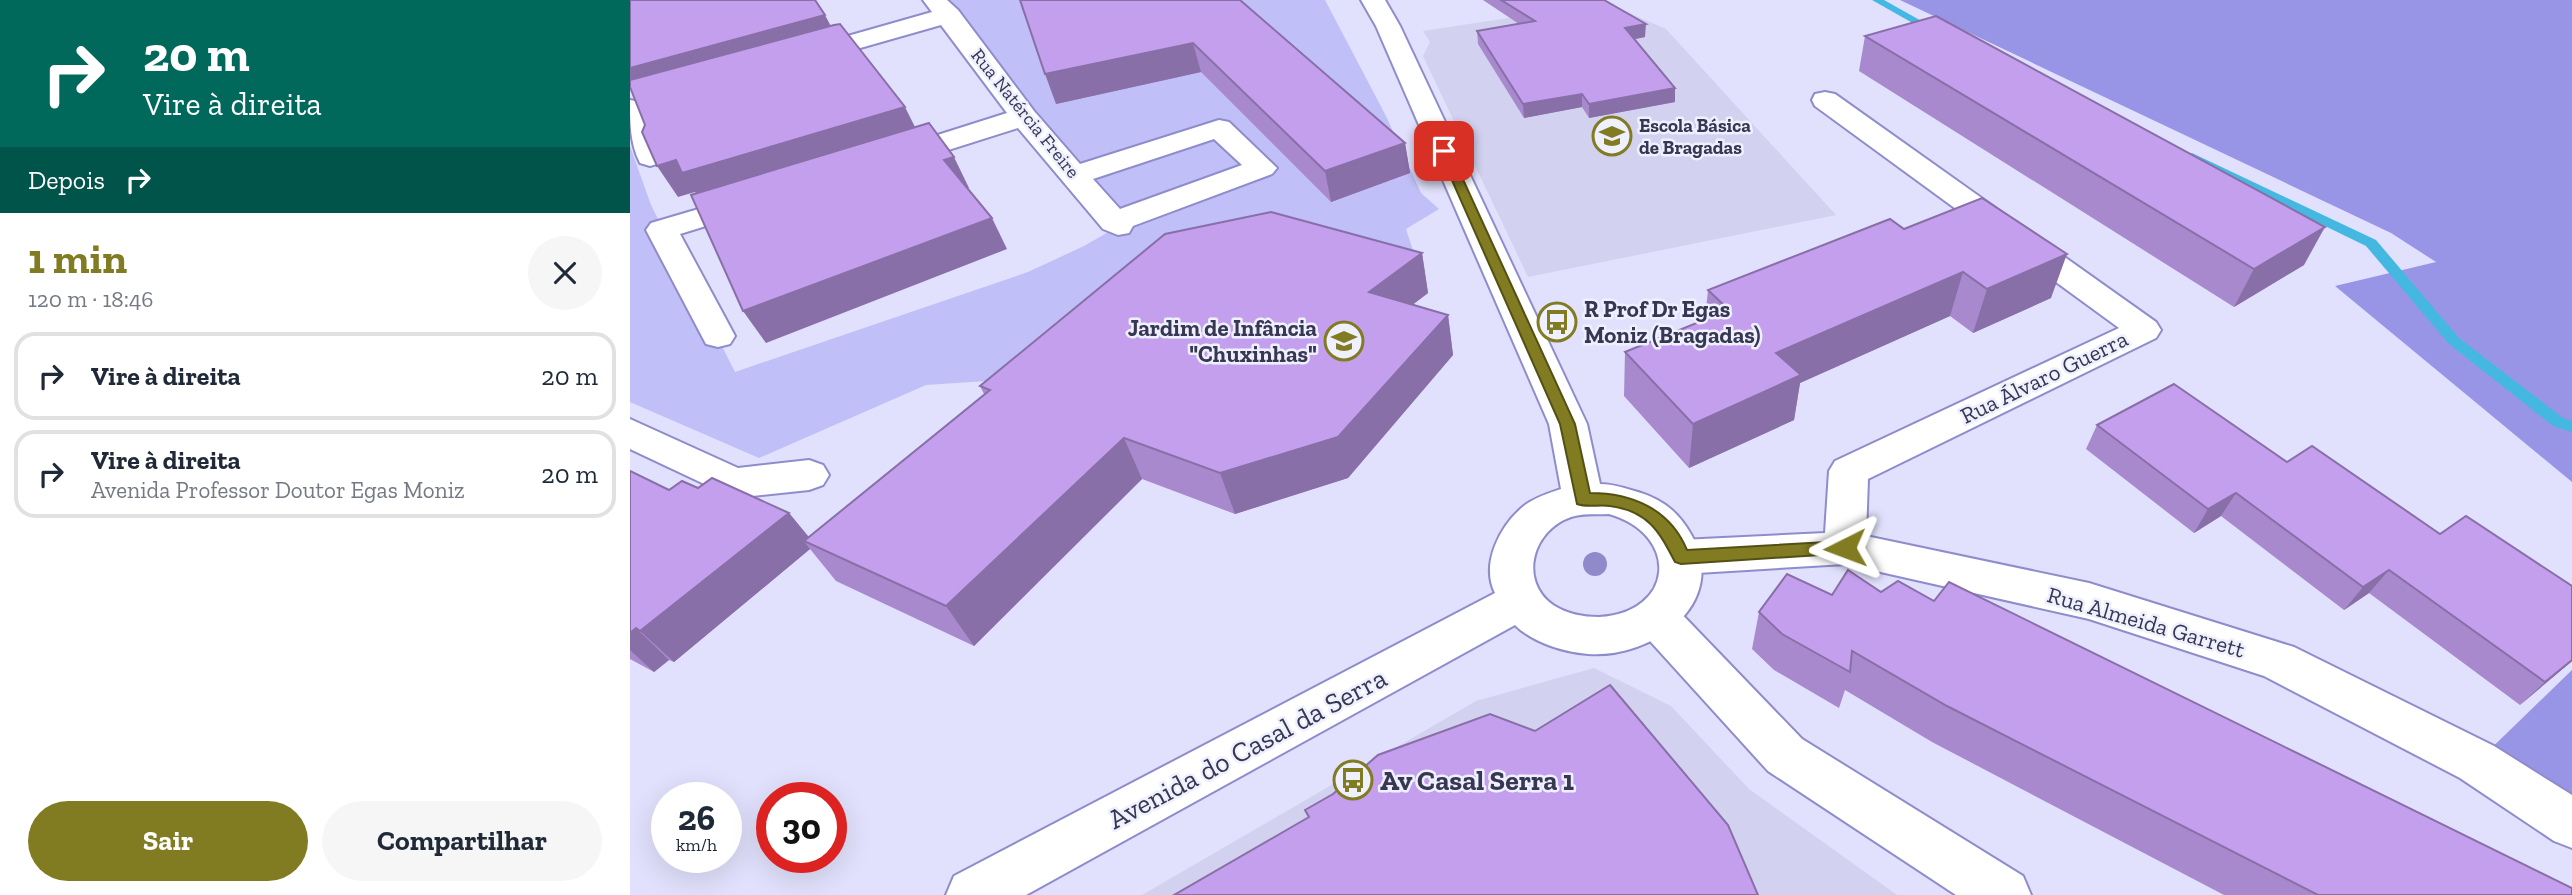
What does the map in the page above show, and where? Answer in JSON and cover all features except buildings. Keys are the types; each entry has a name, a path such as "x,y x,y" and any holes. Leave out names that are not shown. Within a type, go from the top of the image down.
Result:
{"street":[{"path":"1373,0 1388,26 1568,424 1583,500"},
{"path":"776,64 942,7"},
{"name":"Rua Natércia Freire","path":"942,7 1024,117 1116,224 1262,168 1219,128 1075,175"},
{"path":"650,157 630,107 657,98"},
{"name":"Rua Álvaro Guerra","path":"1825,100 2144,330 1849,471 1845,548"},
{"path":"869,166 1024,117"},
{"path":"718,335 662,230 778,194"},
{"path":"630,433 734,483 809,475"},
{"path":"1609,499 1635,506 1657,519 1673,536 1681,557 1681,578 1673,599 1656,617 1633,629 1608,635 1582,635 1557,629 1536,617 1520,601 1511,580 1510,557 1519,536 1535,519 1557,506 1583,500 1609,499"},
{"name":"Rua Almeida Garrett","path":"1681,557 1845,548 2089,601 2278,661 2477,762 2572,824"},
{"name":"Avenida do Casal da Serra","path":"973,895 1520,601"},
{"path":"1656,617 1786,755 2004,895"}],"shaded area":[{"path":"931,0 1325,0 1386,116 1421,193 1439,209 1406,229 1422,278 987,381 926,385 759,458 630,402 630,146 651,205 735,372 1028,272 1117,227"},
{"path":"1900,0 2572,0 2572,482 2335,286 2436,262 2391,233"},
{"name":"Escola Básica de Bragadas","path":"1606,3 1666,29 1836,215 1528,277 1423,56 1430,42 1423,31"},
{"path":"1594,668 1671,706 1749,789 1897,895 1142,895 1476,701"},
{"path":"2572,670 2572,824 2477,762"}],"waterway":[{"path":"1877,0 1936,32"},
{"path":"2192,157 2371,243 2454,341 2558,422 2572,427"}],"place":[{"name":"Escola Básica de Bragadas","path":"1612,136"},
{"name":"R Prof Dr Egas Moniz (Bragadas)","path":"1557,322"},
{"name":"Jardim de Infância \"Chuxinhas\"","path":"1344,341"},
{"name":"Av Casal Serra 1","path":"1353,780"}],"route":[{"path":"1444,151 1568,424 1583,500 1609,499 1635,506 1657,519 1673,536 1681,557 1845,548"}]}
